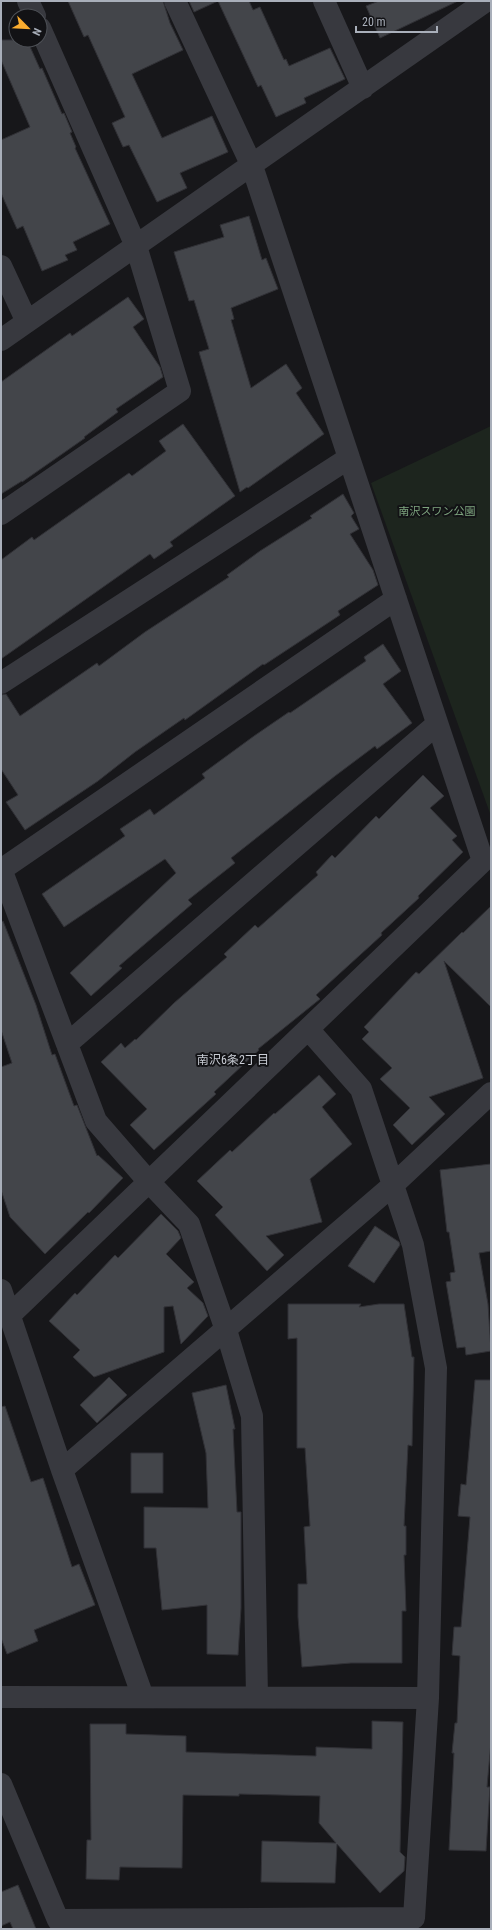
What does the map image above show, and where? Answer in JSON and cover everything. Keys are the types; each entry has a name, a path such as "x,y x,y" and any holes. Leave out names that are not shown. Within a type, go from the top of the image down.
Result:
{"street":[{"path":"10,1315 483,861 252,166 175,1"},
{"path":"324,1 363,88"},
{"path":"1,340 363,88 475,5"},
{"path":"1,514 180,391 136,246 48,46"},
{"path":"1,266 26,322"},
{"path":"1,683 349,458"},
{"path":"257,1697 252,1416 226,1330 189,1224 149,1182 96,1121 1,869 396,599"},
{"path":"67,1044 437,724"},
{"path":"1,1784 58,1920 414,1918 428,1698 436,1368 413,1245 361,1089 308,1029"},
{"path":"62,1470 393,1185 491,1093"},
{"path":"1,1290 62,1470 143,1697"},
{"path":"1,1697 428,1698"}],"green space":[{"name":"南沢スワン公園","path":"491,426 491,816 371,483"}],"building":[{"path":"68,1 163,1 170,23 183,50 132,74 162,138 212,116 228,152 180,173 187,188 157,202 129,145 123,147 112,123 125,117 88,35 84,37"},
{"path":"189,1 218,1 194,12"},
{"path":"218,1 249,1 253,10 260,7 284,60 286,59 289,66 330,48 345,79 304,98 306,103 276,117 261,85 258,87"},
{"path":"379,1 458,1 380,38 366,6"},
{"path":"1,40 8,40 8,48 31,48 40,69 42,68 62,114 64,113 72,132 70,133 76,147 75,148 110,224 73,242 77,250 65,255 68,260 42,271 23,226 17,229 1,193 1,140 30,127 1,60"},
{"path":"249,216 262,260 266,258 278,289 231,308 234,319 231,320 251,388 286,364 302,388 296,393 324,434 248,488 247,487 240,492 199,352 209,349 194,300 189,301 174,252 224,237 220,225"},
{"path":"128,297 144,319 133,327 160,367 163,377 116,409 118,412 84,437 85,438 22,482 1,494 1,382 70,333 72,336"},
{"path":"183,424 235,496 170,542 173,546 154,559 150,554 1,659 1,560 32,537 34,540 129,473 132,476 166,451 159,441"},
{"path":"343,494 354,513 351,516 359,529 350,534 373,570 378,585 338,611 340,615 264,665 263,664 185,720 184,718 135,752 98,781 25,830 6,802 18,795 1,769 1,695 6,694 20,716 97,663 99,666 145,632 229,577 227,575 260,551 312,518 310,516"},
{"path":"383,644 401,671 383,684 412,723 377,749 375,746 231,858 235,863 188,900 192,904 119,966 122,968 91,996 70,973 176,873 165,859 64,927 42,894 125,836 120,829 150,809 154,815 205,778 202,774 254,736 366,661 364,657"},
{"path":"423,775 444,796 430,808 457,836 452,840 463,852 418,896 419,898 381,933 382,935 316,995 320,999 258,1049 259,1050 214,1092 216,1094 154,1150 130,1125 147,1109 101,1062 121,1043 125,1048 135,1039 136,1040 174,1003 227,957 224,954 255,925 258,928 318,875 316,872 332,855 335,858 376,816 379,819"},
{"path":"491,906 491,1007 444,961 483,1078 429,1097 445,1114 412,1145 393,1125 410,1108 380,1079 392,1068 362,1039 369,1032 364,1027 416,972 419,974"},
{"path":"3,921 36,1005 52,1055 55,1054 74,1106 77,1105 97,1156 98,1155 123,1178 89,1213 88,1212 45,1254 10,1217 1,1190 1,1067 12,1063 1,1030 1,922"},
{"path":"319,1075 336,1094 322,1107 352,1144 310,1179 322,1222 266,1236 284,1255 267,1271 215,1215 223,1207 197,1181 230,1150 232,1152 274,1113 275,1114"},
{"path":"491,1164 491,1251 479,1253 488,1304 491,1351 466,1355 465,1347 457,1348 446,1282 451,1281 450,1273 455,1272 449,1232 447,1232 440,1170"},
{"path":"161,1214 178,1231 181,1238 166,1254 194,1282 187,1288 203,1303 208,1316 181,1344 173,1306 164,1307 164,1352 94,1377 73,1357 80,1350 49,1321 75,1293 77,1295 115,1255 118,1258"},
{"path":"375,1226 399,1242 400,1245 374,1283 348,1266"},
{"path":"288,1304 361,1304 359,1307 379,1304 404,1304 412,1357 414,1357 412,1446 408,1445 404,1526 406,1526 406,1555 404,1555 406,1611 402,1611 402,1663 351,1663 302,1667 298,1617 298,1584 307,1584 304,1527 310,1526 305,1448 297,1448 297,1338 288,1339"},
{"path":"109,1377 127,1395 97,1423 80,1405"},
{"path":"475,1380 491,1380 491,1742 487,1787 490,1787 486,1851 449,1850 454,1753 452,1753 455,1723 457,1723 460,1656 452,1655 454,1627 461,1627 470,1517 458,1516 461,1484 466,1485"},
{"path":"226,1385 235,1429 233,1429 237,1512 241,1512 241,1608 238,1655 207,1654 207,1605 162,1610 156,1548 144,1548 144,1507 208,1508 206,1453 192,1393"},
{"path":"5,1406 31,1482 43,1478 72,1567 79,1564 95,1605 34,1630 38,1641 7,1654 1,1638 1,1407"},
{"path":"131,1453 163,1453 163,1493 131,1493"},
{"path":"372,1721 403,1722 400,1852 405,1857 404,1871 380,1893 337,1844 335,1883 261,1882 262,1841 336,1843 319,1823 320,1796 239,1794 239,1796 183,1795 182,1868 120,1867 119,1880 86,1879 87,1840 91,1840 90,1724 126,1724 126,1734 186,1736 186,1752 316,1756 316,1747 372,1749"},
{"path":"18,1885 36,1929 13,1929 10,1922 1,1926 1,1892"}],"district":[{"name":"南沢6条2丁目","path":"233,1060"}]}
